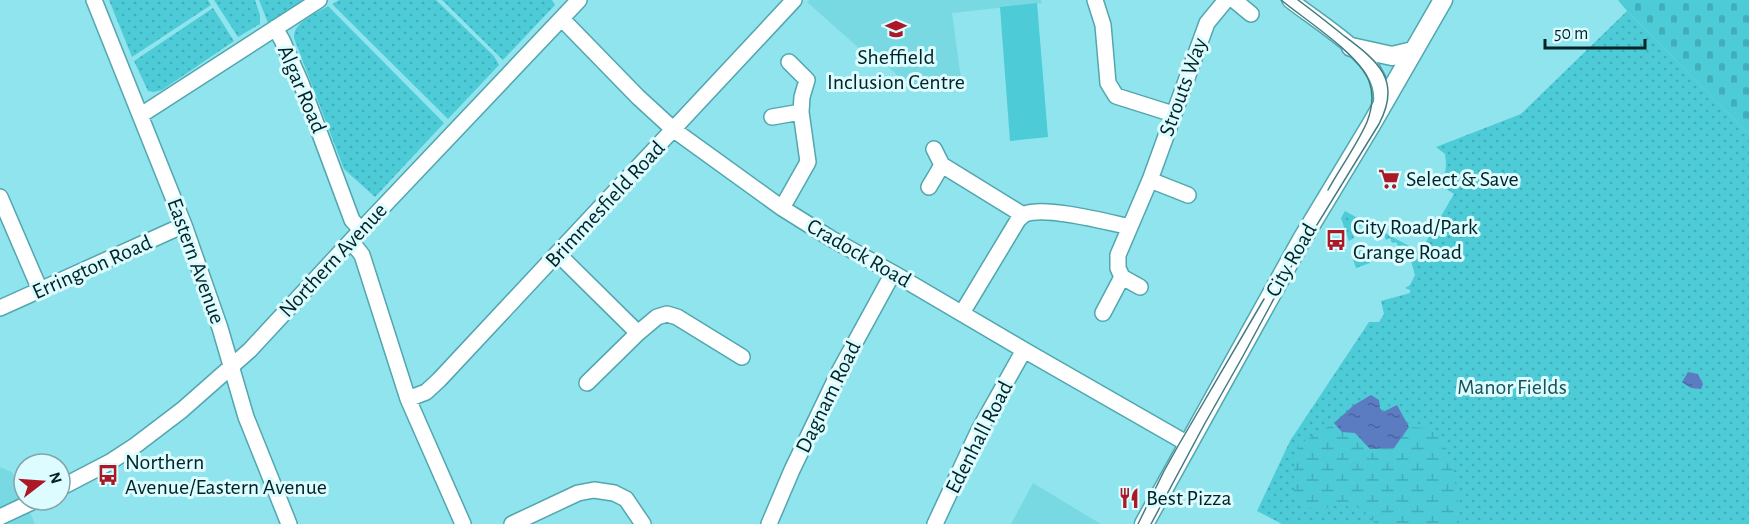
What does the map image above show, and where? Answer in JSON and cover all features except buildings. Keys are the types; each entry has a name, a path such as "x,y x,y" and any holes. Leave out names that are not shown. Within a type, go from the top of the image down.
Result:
{"main road":[{"name":"City Road","path":"1144,524 1301,241 1443,0"},
{"path":"1351,47 1388,56 1399,56 1413,51"}],"street":[{"name":"Eastern Avenue","path":"94,0 184,225 254,440 289,524"},
{"path":"275,28 319,0"},
{"name":"Northern Avenue","path":"72,482 136,445 182,410 250,350 579,0"},
{"name":"Brimmesfield Road","path":"408,399 426,392 439,380 794,0"},
{"path":"1095,0 1103,25 1110,99 1173,114"},
{"name":"Strouts Way","path":"1122,277 1118,268 1118,255 1150,180 1207,23 1226,0"},
{"path":"1234,0 1251,14"},
{"path":"1290,0 1365,59 1376,74 1382,94 1381,108"},
{"name":"Cradock Road","path":"562,19 638,97 674,130 782,208 830,238 1188,444"},
{"name":"Algar Road","path":"141,115 275,28 301,83 352,220 408,399 463,524"},
{"path":"782,208 808,162 801,112 807,80 789,63"},
{"path":"772,117 801,112"},
{"path":"934,148 942,165 1023,215"},
{"path":"928,187 942,165"},
{"path":"1150,180 1188,195"},
{"path":"0,197 40,290"},
{"path":"962,314 1023,215 1036,212 1082,216 1130,227"},
{"name":"Errington Road","path":"0,308 184,225"},
{"path":"558,254 638,333"},
{"name":"Dagnam Road","path":"769,524 840,370 893,273"},
{"path":"1103,313 1122,277 1140,287"},
{"path":"587,382 638,333 657,317 667,314 677,317 742,357"},
{"name":"Edenhall Road","path":"935,524 978,432 1024,350"},
{"path":"512,524 578,494 594,490 614,493 626,500 643,524"}],"shaded area":[{"name":"Sheffield Inclusion Centre","path":"809,0 1041,0 1042,3 952,13 961,78 908,86 866,45 861,50 807,2"},
{"path":"0,467 12,472 12,512 30,512 35,524 0,524"},
{"path":"1033,483 1066,503 1101,524 1011,524"}],"green space":[{"path":"109,0 208,0 211,5 132,57"},
{"path":"214,0 255,0 260,15 260,24 238,37"},
{"path":"259,0 301,0 302,1 268,23"},
{"path":"339,0 436,0 494,56 499,65 448,119 332,4"},
{"path":"442,0 552,0 555,5 503,60"},
{"path":"1618,0 1749,0 1749,134 1627,11"},
{"path":"1037,3 1048,137 1010,141 1000,7"},
{"path":"328,6 444,123 375,197 344,169 294,38 297,27 301,23"},
{"path":"213,8 234,41 162,90 148,91 134,61"},
{"name":"Manor Fields","path":"1627,11 1749,134 1749,524 1282,524 1257,511 1290,441 1369,322 1379,322 1384,314 1381,301 1410,293 1410,290 1405,288 1410,285 1415,275 1411,261 1416,260 1418,255 1410,253 1409,248 1404,249 1403,245 1398,246 1396,242 1392,243 1390,238 1386,240 1384,235 1379,237 1378,231 1369,234 1365,224 1351,229 1354,238 1349,241 1341,218 1345,211 1420,252 1454,194 1440,185 1446,170 1446,159 1445,154 1436,147 1521,114"},
{"path":"1366,249 1370,263 1356,268 1351,253"},
{"path":"1334,423 1342,432 1355,433 1394,448 1409,427 1426,428 1440,433 1454,478 1459,524 1376,524 1361,508 1337,505 1316,511 1294,497 1294,466 1298,445"}],"water":[{"path":"1688,372 1698,374 1703,384 1701,389 1691,388 1682,382"},
{"path":"1371,395 1379,400 1383,412 1397,405 1409,427 1394,448 1370,449 1355,433 1342,432 1334,423 1354,405"}],"tram line":[{"path":"1281,0 1343,49 1363,71 1371,86 1372,102 1367,122 1328,190"},
{"path":"1151,524 1291,267 1379,124 1386,108 1387,83 1375,62 1298,0"},
{"path":"1138,524 1164,471 1264,299"}],"place":[{"name":"Sheffield Inclusion Centre","path":"896,29"},
{"name":"Select & Save","path":"1389,179"},
{"name":"City Road/Park Grange Road","path":"1336,240"},
{"name":"Northern Avenue/Eastern Avenue","path":"108,475"},
{"name":"Best Pizza","path":"1129,498"}]}
